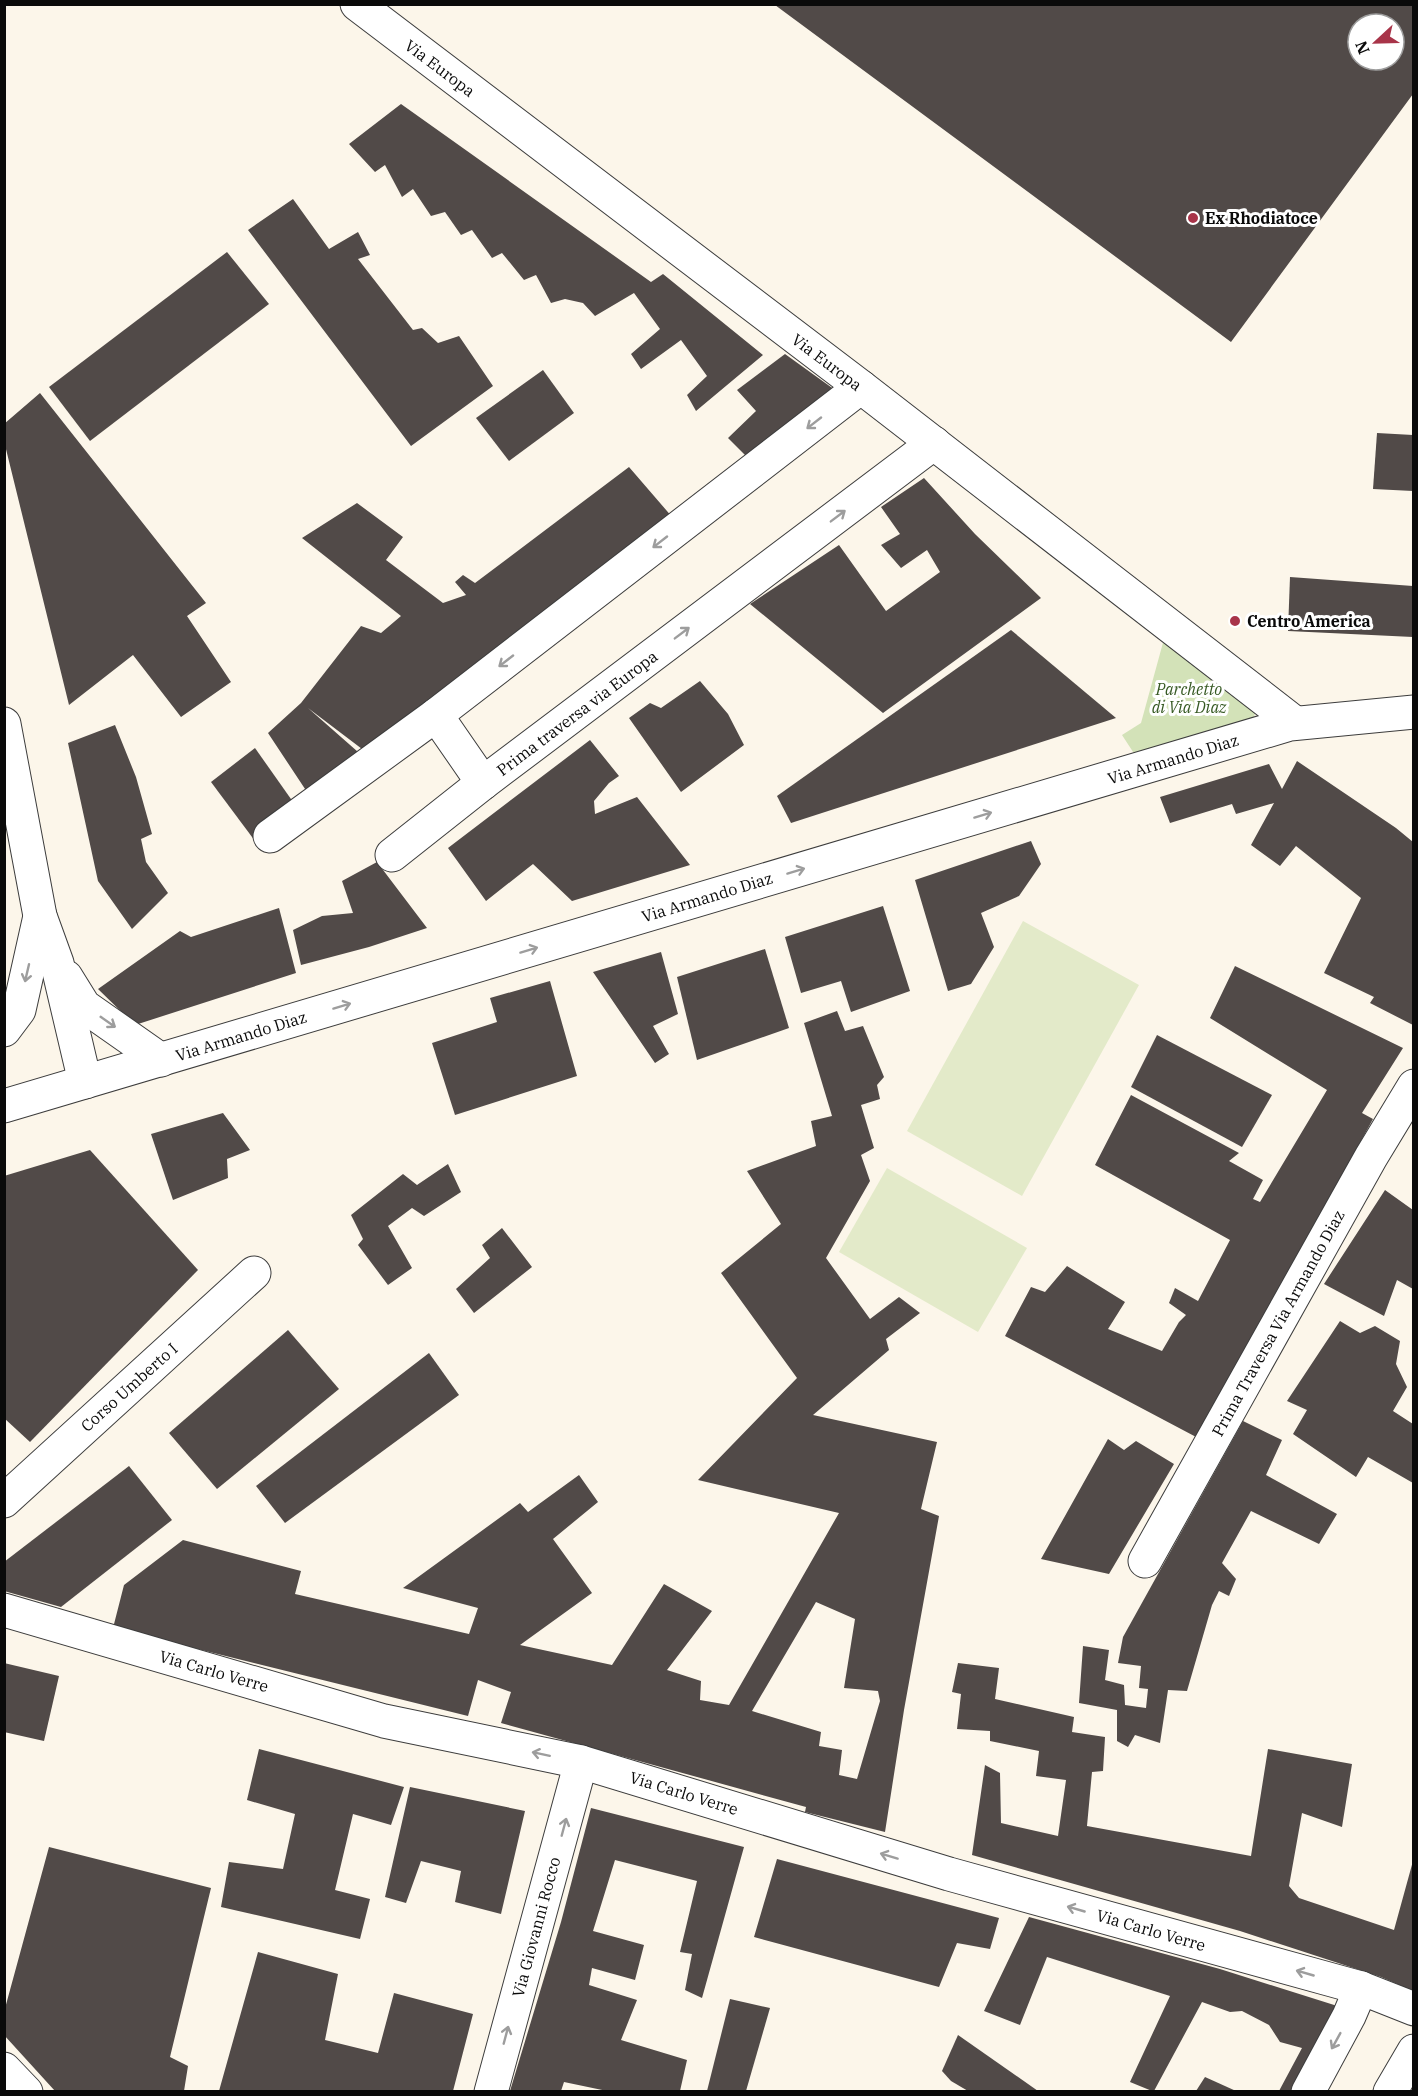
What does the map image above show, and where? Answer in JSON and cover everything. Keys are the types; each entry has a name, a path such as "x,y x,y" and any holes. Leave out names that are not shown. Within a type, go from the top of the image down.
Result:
{"street":[{"name":"Via Europa","path":"357,4 934,443 1292,724"},
{"path":"270,836 436,715 861,387"},
{"name":"Prima traversa via Europa","path":"436,715 483,783 934,443"},
{"name":"Via Armando Diaz","path":"4,1106 1292,724 1413,712"},
{"path":"4,724 40,916 57,963 85,1082"},
{"path":"392,855 483,783"},
{"path":"4,1030 19,1010 40,916"},
{"path":"57,963 84,1006 161,1060"},
{"name":"Prima Traversa Via Armando Diaz","path":"1145,1561 1413,1086"},
{"name":"Corso Umberto I","path":"4,1501 254,1273"},
{"name":"Via Carlo Verre","path":"4,1610 384,1721 581,1762 949,1874 1361,1988"},
{"name":"Via Giovanni Rocco","path":"491,2091 581,1762"},
{"path":"1308,2091 1349,2016 1361,1988 1413,2009"},
{"path":"1390,2091 1413,2051"},
{"path":"4,2069 26,2091"}],"green space":[{"name":"Parchetto di Via Diaz","path":"1164,639 1257,707 1253,720 1137,758 1122,735 1141,723"},
{"path":"1023,921 1139,985 1022,1196 907,1131"},
{"path":"887,1168 1027,1248 978,1332 839,1252"}],"building":[{"name":"Ex Rhodiatoce","path":"775,5 1413,5 1413,94 1231,342"},
{"path":"401,104 651,282 663,274 763,355 696,411 687,395 707,376 681,340 641,369 631,354 660,329 634,293 595,316 583,303 565,299 551,303 536,275 524,280 502,253 492,258 472,230 461,235 445,212 431,216 413,189 402,197 385,165 375,172 349,144"},
{"path":"293,199 329,249 358,232 370,255 358,259 413,330 422,328 438,343 459,336 493,386 411,446 248,230"},
{"path":"227,252 269,304 90,441 49,387"},
{"path":"785,354 835,390 750,460 728,438 756,411 737,390"},
{"path":"543,370 574,413 509,461 476,418"},
{"path":"40,393 206,603 187,616 231,682 181,717 133,655 69,705 4,441 4,424"},
{"path":"1377,433 1413,435 1413,491 1373,489"},
{"path":"629,467 673,518 366,752 308,708 366,759 311,798 268,733 301,703 361,626 381,633 401,616 302,538 357,503 403,537 386,560 443,603 466,595 455,582 463,575 475,583"},
{"path":"924,478 975,534 1041,598 883,713 750,604 839,545 886,611 940,572 927,550 901,568 881,545 900,534 881,507"},
{"path":"1290,577 1413,586 1413,637 1288,631"},
{"path":"1011,630 1116,718 791,823 777,796"},
{"path":"700,681 728,714 744,745 681,792 629,718 650,703 661,708"},
{"path":"115,725 136,777 152,834 141,839 146,862 168,893 132,929 98,881 68,743"},
{"path":"590,740 619,776 609,783 594,801 595,814 637,797 690,865 572,901 533,864 486,901 448,848"},
{"path":"255,748 298,809 255,841 211,782"},
{"path":"1297,761 1413,842 1413,1025 1370,1003 1374,997 1324,973 1361,898 1296,846 1280,866 1251,845 1274,803 1236,814 1232,804 1170,823 1160,797 1269,764 1282,789"},
{"path":"1031,841 1041,864 1019,896 981,913 994,947 971,984 948,991 915,880"},
{"path":"377,862 427,928 369,947 301,965 293,930 322,916 353,913 342,881"},
{"path":"883,906 910,991 851,1012 841,981 801,993 785,937"},
{"path":"279,908 296,973 135,1025 98,989 180,931 191,937"},
{"path":"765,949 789,1028 697,1060 677,977"},
{"path":"661,952 678,1014 653,1026 669,1054 655,1063 593,972"},
{"path":"1235,966 1403,1048 1362,1113 1373,1119 1198,1438 1005,1336 1031,1287 1045,1292 1067,1266 1125,1302 1108,1329 1162,1351 1179,1322 1186,1315 1169,1303 1175,1288 1198,1301 1230,1240 1095,1165 1131,1095 1239,1153 1229,1161 1263,1180 1253,1199 1260,1202 1327,1090 1210,1018"},
{"path":"550,981 577,1076 455,1115 432,1043 497,1022 490,998"},
{"path":"837,1011 845,1031 863,1026 884,1077 877,1085 880,1099 861,1105 874,1148 861,1155 870,1181 826,1258 870,1319 899,1297 920,1313 886,1339 889,1350 813,1415 937,1442 921,1509 939,1516 904,1710 885,1832 805,1812 806,1807 501,1723 511,1692 478,1680 468,1716 113,1628 124,1585 183,1540 301,1571 295,1594 469,1634 478,1608 403,1588 520,1503 528,1512 579,1475 598,1502 553,1539 592,1593 520,1645 612,1665 664,1584 712,1611 667,1670 701,1681 700,1700 729,1705 839,1513 698,1480 797,1378 721,1273 781,1224 747,1171 816,1146 811,1121 832,1116 804,1023","holes":["816,1602 855,1619 844,1688 878,1691 880,1701 857,1779 839,1775 842,1750 819,1746 821,1732 752,1711"]},
{"path":"1157,1035 1272,1095 1242,1147 1131,1087"},
{"path":"223,1113 250,1150 227,1159 228,1178 173,1200 151,1134"},
{"path":"90,1150 198,1270 30,1442 4,1418 4,1176"},
{"path":"448,1164 461,1192 424,1216 412,1208 388,1226 412,1268 388,1285 358,1245 363,1239 351,1215 403,1174 417,1185"},
{"path":"1385,1190 1413,1210 1413,1289 1397,1280 1384,1316 1324,1284"},
{"path":"502,1228 532,1267 474,1313 456,1289 490,1258 482,1245"},
{"path":"1340,1321 1360,1333 1375,1326 1400,1341 1396,1364 1407,1387 1393,1411 1413,1424 1413,1483 1368,1457 1356,1477 1293,1434 1307,1410 1287,1401"},
{"path":"288,1330 339,1389 217,1489 169,1433"},
{"path":"429,1353 459,1395 285,1523 256,1486"},
{"path":"1243,1421 1282,1440 1266,1475 1337,1514 1319,1544 1251,1511 1222,1563 1236,1579 1229,1596 1219,1591 1212,1605 1187,1691 1168,1690 1160,1743 1135,1735 1128,1747 1117,1741 1117,1710 1079,1703 1083,1646 1109,1650 1105,1680 1124,1685 1125,1705 1146,1708 1148,1689 1139,1688 1141,1666 1118,1663 1123,1637"},
{"path":"1108,1439 1124,1450 1136,1441 1174,1464 1109,1574 1041,1559"},
{"path":"129,1466 172,1520 61,1607 4,1591 4,1562"},
{"path":"4,1663 59,1676 44,1741 4,1732"},
{"path":"958,1663 999,1668 995,1699 1074,1717 1072,1732 1105,1737 1103,1771 1092,1772 1087,1826 1251,1856 1268,1749 1352,1764 1342,1827 1302,1813 1289,1886 1299,1898 1394,1930 1413,1861 1413,1991 1381,1977 1240,1931 972,1855 985,1765 1000,1773 1001,1823 1058,1836 1066,1780 1036,1776 1039,1751 990,1741 990,1731 957,1729 961,1694 952,1692"},
{"path":"259,1749 404,1787 391,1825 353,1814 335,1890 370,1899 360,1939 221,1907 229,1862 283,1869 295,1814 247,1800"},
{"path":"410,1787 525,1811 501,1914 455,1902 461,1871 421,1861 406,1903 385,1897"},
{"path":"591,1808 744,1847 702,1998 685,1990 692,1954 680,1952 697,1881 615,1860 593,1931 644,1945 635,1980 592,1968 589,1985 637,2000 621,2040 687,2060 680,2091 607,2091 564,2082 561,2091 510,2091 561,1922"},
{"path":"49,1847 211,1888 170,2057 188,2066 184,2091 55,2091 4,2035 4,2012"},
{"path":"777,1859 999,1918 990,1949 957,1943 939,1987 754,1937"},
{"path":"1029,1917 1220,1969 1350,2010 1302,2091 1279,2091 1302,2048 1280,2042 1269,2025 1242,2011 1230,2012 1202,2002 1152,2091 1130,2082 1170,1996 1047,1957 1020,2025 984,2011"},
{"path":"258,1952 338,1974 325,2040 378,2053 394,1993 473,2014 453,2091 219,2091"},
{"path":"730,1999 770,2008 746,2091 707,2091"},
{"path":"958,2035 1038,2091 968,2091 951,2081 942,2071"},
{"path":"1205,2077 1236,2091 1196,2091"}],"place":[{"name":"Ex Rhodiatoce","path":"1193,218"},
{"name":"Centro America","path":"1235,621"}]}
